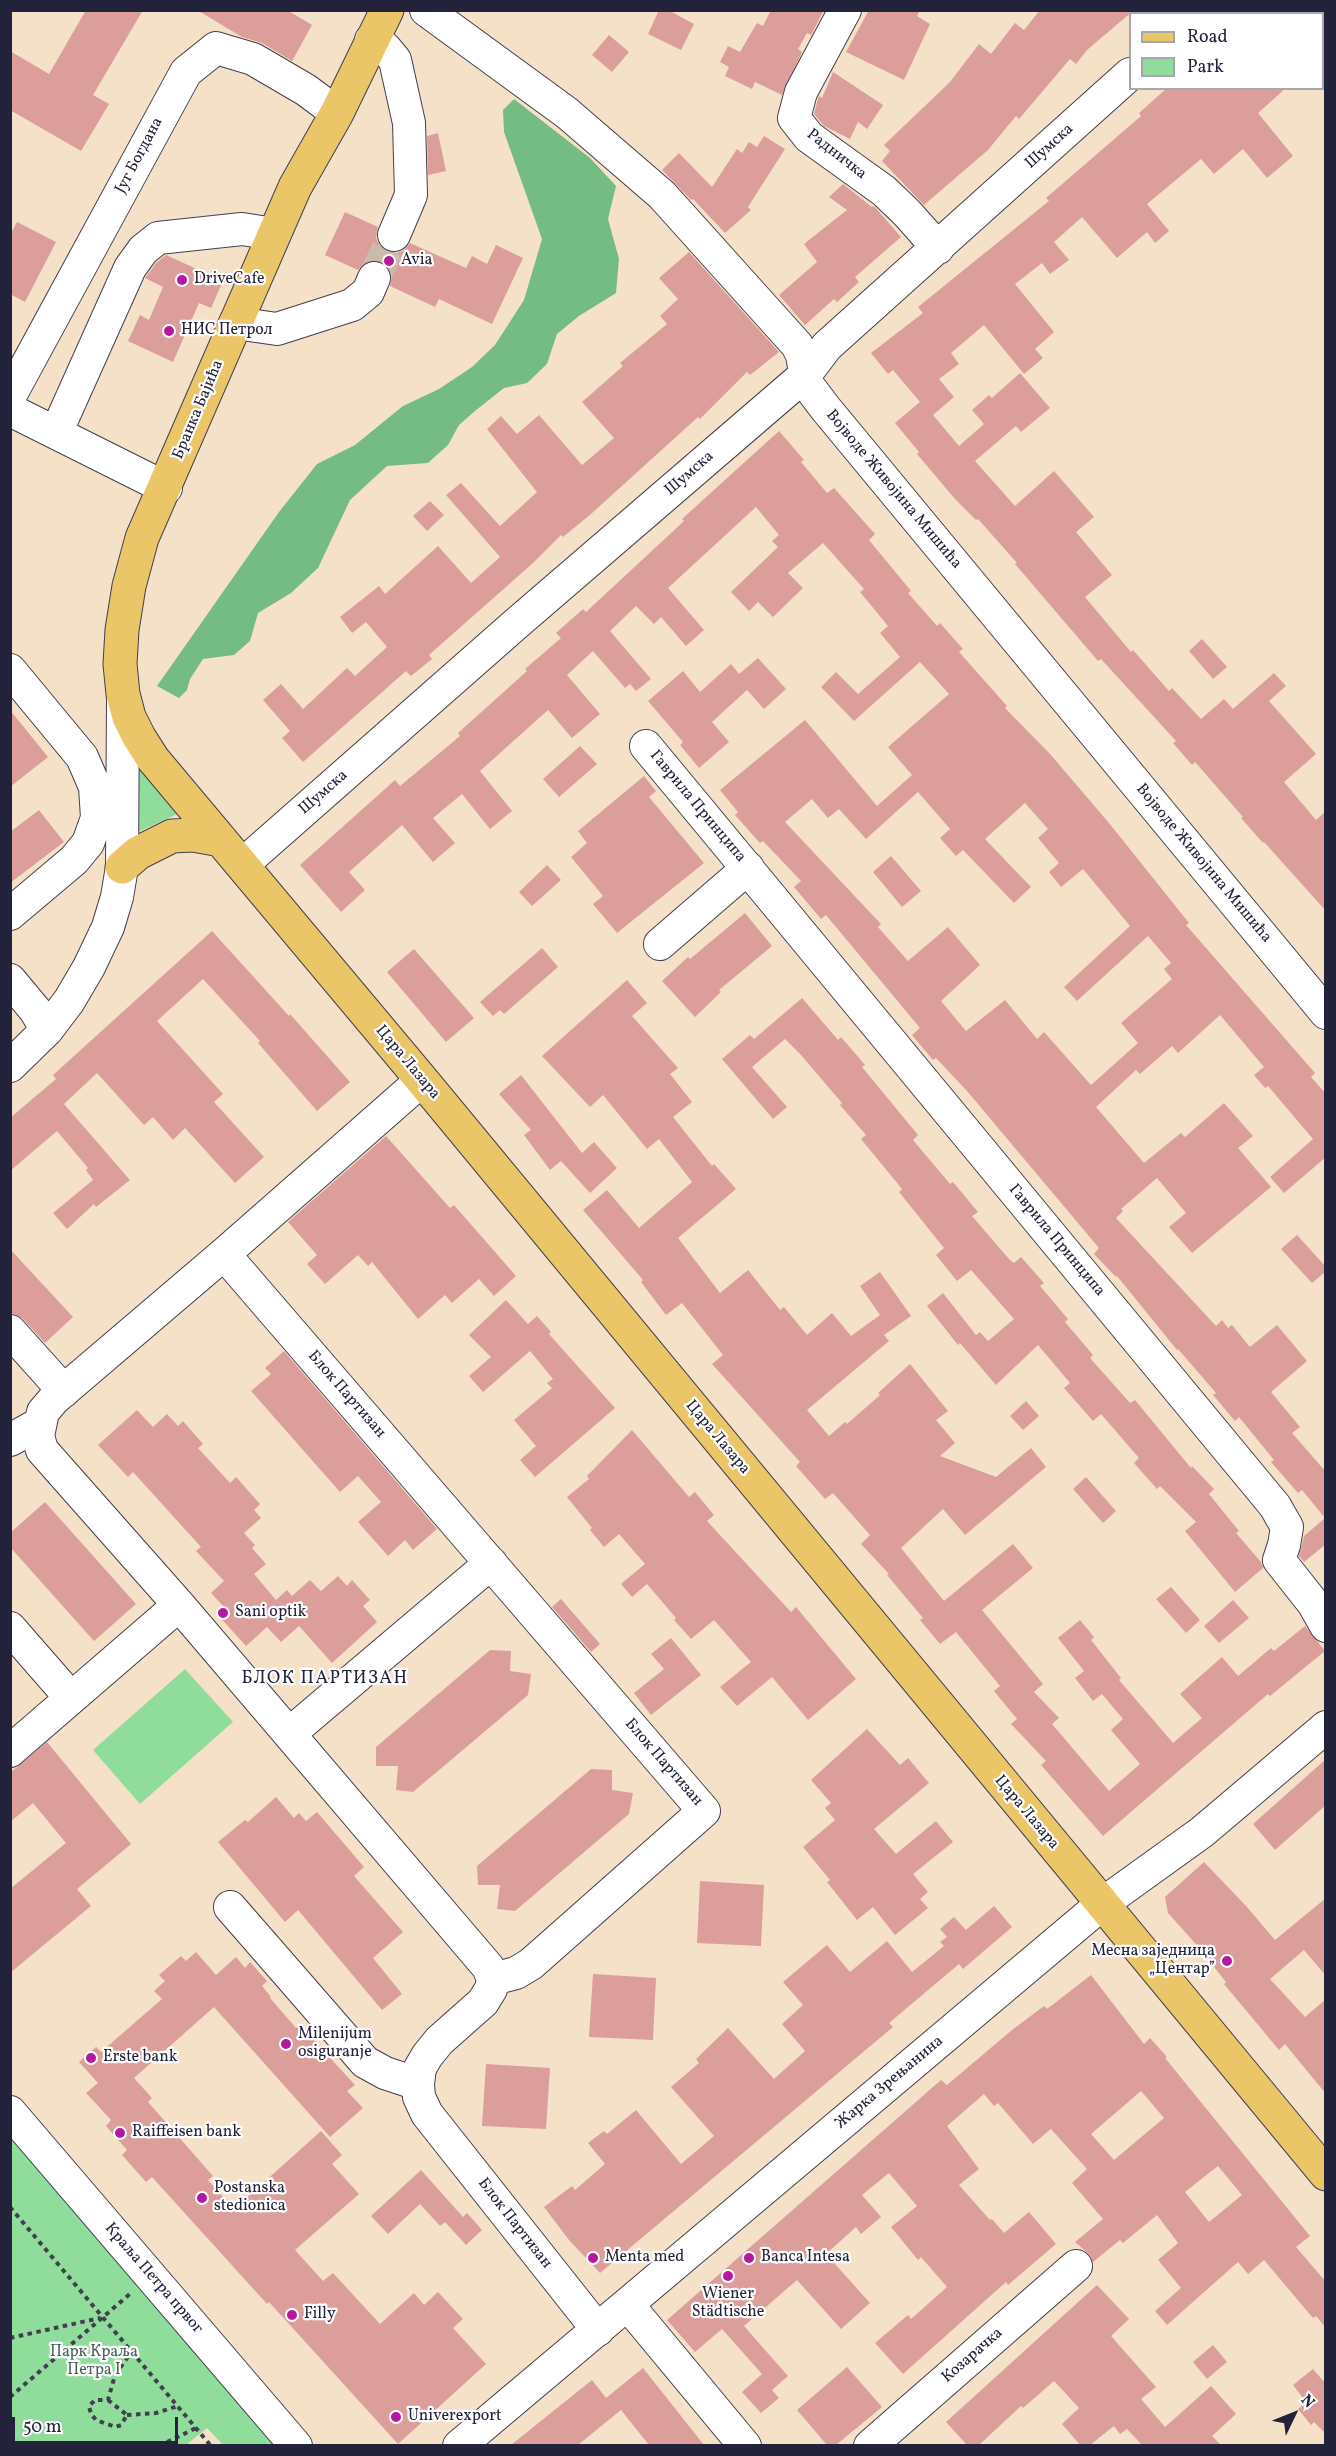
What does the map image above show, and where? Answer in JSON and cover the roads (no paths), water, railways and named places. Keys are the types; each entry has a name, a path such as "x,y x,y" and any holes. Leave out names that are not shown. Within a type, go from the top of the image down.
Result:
{"main road":[{"name":"Бранка Бајића","path":"123,694 120,664 122,630 129,586 142,538 166,488 295,187 337,113 387,10"},
{"name":"Цара Лазара","path":"123,694 129,717 153,759 422,1080 1326,2174"},
{"path":"123,867 138,853 172,836 193,835 221,840"}],"street":[{"name":"Војводе Живојина Мишића","path":"426,10 567,113 662,195 797,345 802,355 807,384 825,409 1326,1013"},
{"name":"Радничка","path":"845,10 801,92 794,118 809,137 884,191 939,248"},
{"path":"371,40 384,48 395,60 409,123 411,195 394,235"},
{"name":"Југ Богдана","path":"10,396 186,72 216,48 253,59 306,90 337,113"},
{"name":"Шумска","path":"242,865 516,623 805,375 827,346 1129,76"},
{"path":"56,433 130,268 143,250 158,238 242,229 274,234"},
{"path":"235,323 277,329 341,309 352,305 368,292 374,278"},
{"path":"10,410 166,488"},
{"path":"10,670 82,757 95,787 97,818 88,843 74,860 10,914"},
{"path":"10,1066 47,1030 69,1001 89,967 108,927 123,867 123,694"},
{"name":"Гаврила Принципа","path":"646,746 1275,1506 1287,1527 1279,1560 1312,1603 1326,1626"},
{"name":"Гаврила Принципа","path":"660,944 747,868"},
{"path":"10,980 35,1010 47,1030"},
{"path":"230,1907 365,2062 385,2073 418,2084 420,2068 439,2041 483,2002 491,1989 493,1979 488,1967 179,1605 42,1450 38,1436 39,1424 43,1412 63,1391 224,1254 422,1080"},
{"name":"Блок Партизан","path":"224,1254 704,1811 531,1964 516,1973 493,1979"},
{"path":"10,1332 63,1391"},
{"path":"10,1440 39,1424"},
{"path":"289,1734 491,1563"},
{"path":"10,1751 179,1605"},
{"path":"10,1628 71,1698"},
{"name":"Жарка Зрењанина","path":"459,2445 1102,1904 1202,1832 1326,1727"},
{"name":"Блок Партизан","path":"418,2084 419,2097 428,2114 598,2330"},
{"name":"Краља Петра првог","path":"10,2112 296,2445"},
{"name":"Козарачка","path":"870,2445 1076,2265"},
{"path":"628,2305 745,2445"}],"tunnel":[{"path":"374,278 394,235"}],"place":[{"name":"Avia","path":"389,261"},
{"name":"DriveCafe","path":"182,280"},
{"name":"НИС Петрол","path":"169,331"},
{"name":"Sani optik","path":"223,1613"},
{"name":"Месна заједница „Центар”","path":"1227,1961"},
{"name":"Milenijum osiguranje","path":"286,2044"},
{"name":"Erste bank","path":"91,2058"},
{"name":"Raiffeisen bank","path":"120,2133"},
{"name":"Postanska stedionica","path":"202,2198"},
{"name":"Menta med","path":"593,2258"},
{"name":"Banca Intesa","path":"749,2258"},
{"name":"Wiener Städtische","path":"728,2276"},
{"name":"Filly","path":"292,2315"},
{"name":"Univerexport","path":"396,2417"}],"district":[{"name":"БЛОК ПАРТИЗАН","path":"325,1680"}],"park label":[{"name":"Парк Краља Петра I","path":"94,2362"}]}
